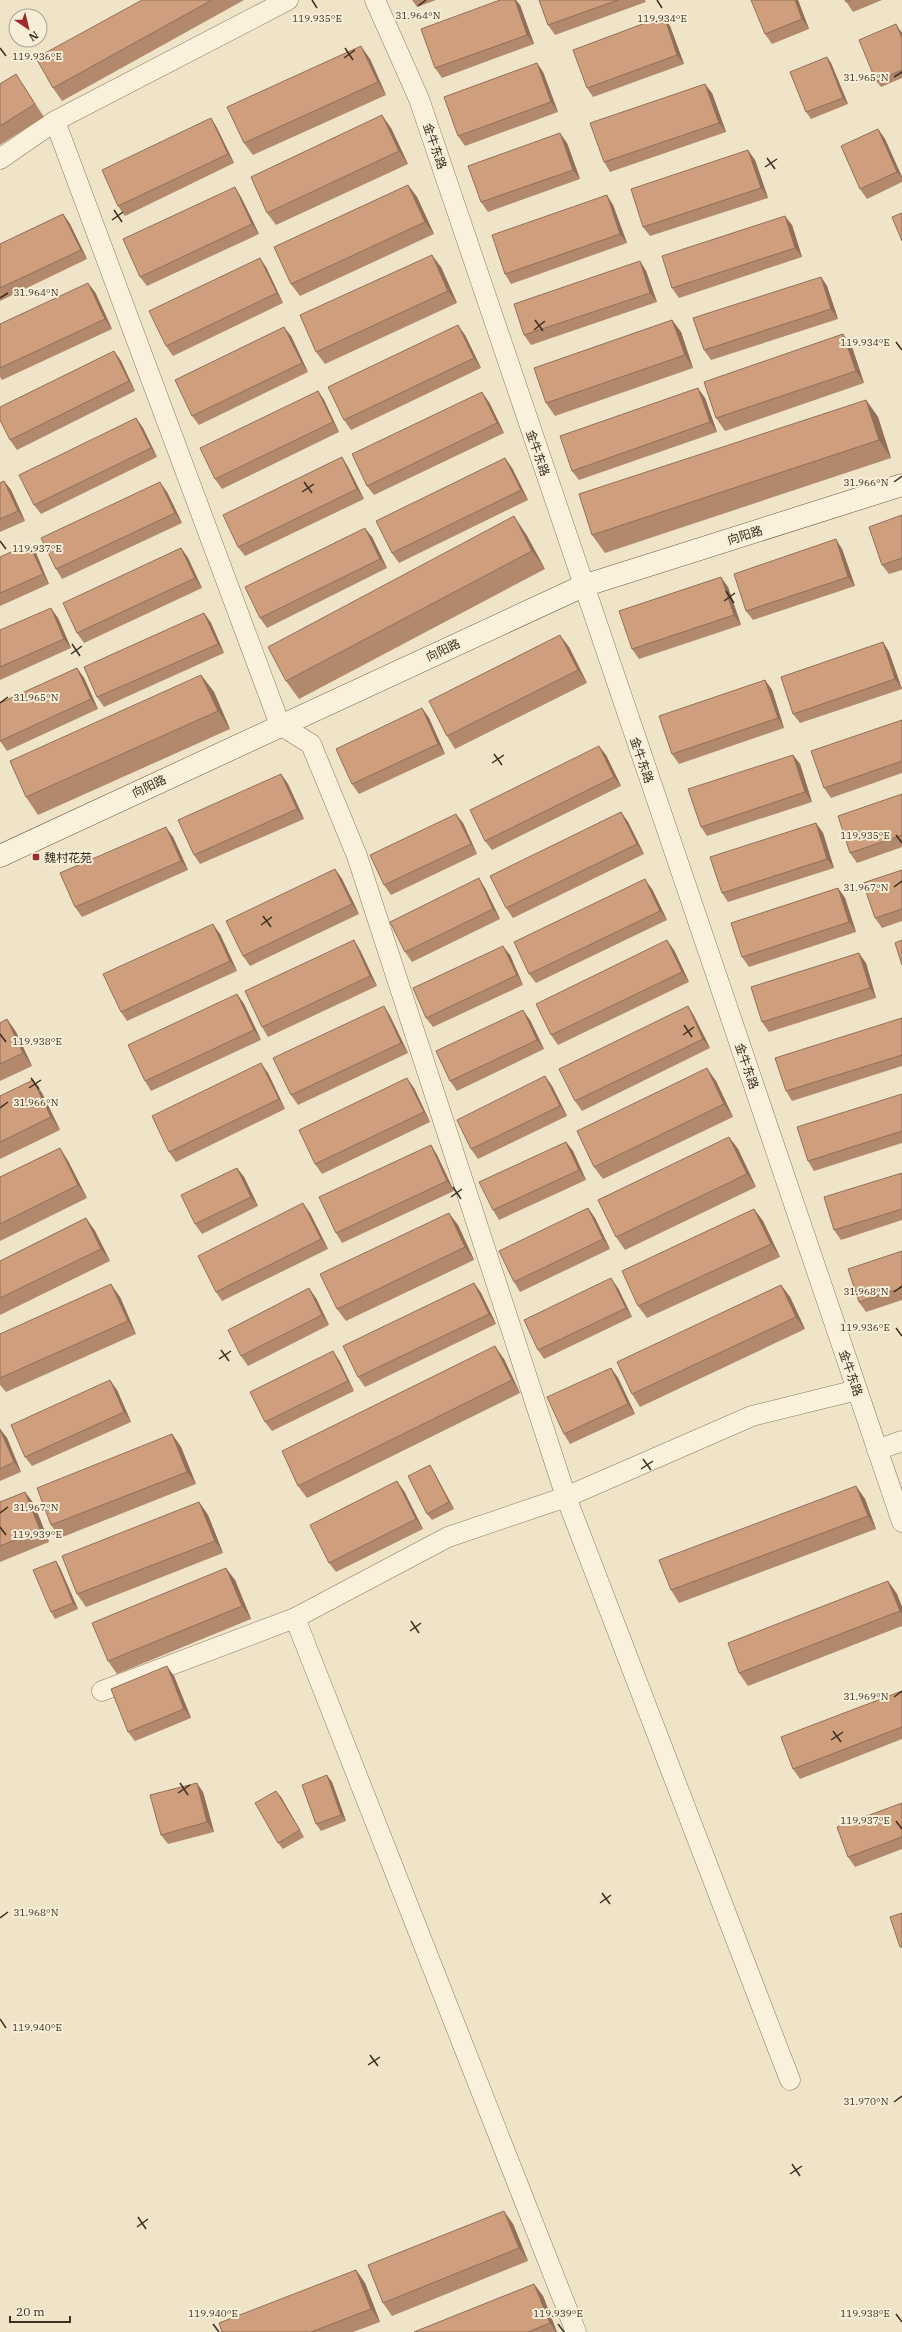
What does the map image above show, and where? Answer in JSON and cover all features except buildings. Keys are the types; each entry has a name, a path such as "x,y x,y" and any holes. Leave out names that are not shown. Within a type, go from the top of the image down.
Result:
{"street":[{"path":"0,159 55,121 288,0"},
{"name":"金牛东路","path":"375,0 419,99 582,586 902,1522"},
{"path":"55,121 280,725 311,744 357,856 566,1497 790,2080"},
{"name":"向阳路","path":"0,856 582,586 902,485"},
{"path":"102,1691 295,1618 448,1537 566,1497 752,1416 857,1390"},
{"path":"877,1450 902,1441"},
{"path":"295,1618 576,2332"}],"place":[{"name":"魏村花苑","path":"36,857"}]}
